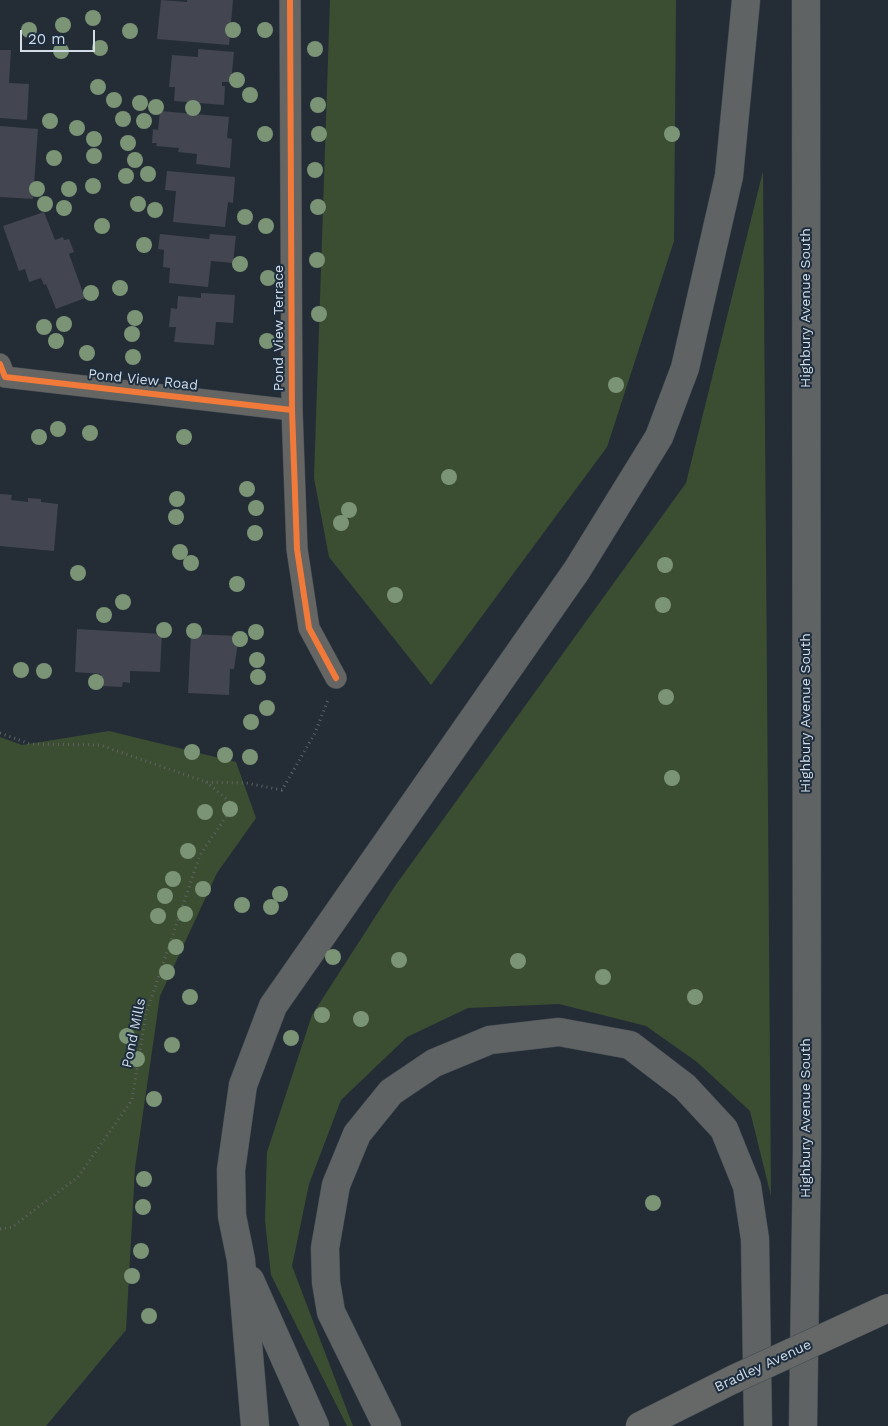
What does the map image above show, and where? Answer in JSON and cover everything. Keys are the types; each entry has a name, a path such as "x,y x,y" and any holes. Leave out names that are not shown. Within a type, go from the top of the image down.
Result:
{"highway":[{"path":"255,1426 241,1260 232,1216 231,1170 243,1085 273,1006 577,570 659,437 685,368 729,176 746,0"},
{"name":"Highbury Avenue South","path":"803,1426 807,1151 806,0"},
{"path":"388,1426 332,1312 326,1282 325,1248 336,1185 357,1134 391,1092 434,1063 490,1040 559,1032 630,1045 685,1086 724,1129 747,1186 755,1239 758,1426"},
{"path":"241,1260 315,1426"}],"main road":[{"name":"Bradley Avenue","path":"640,1426 734,1379 888,1308"}],"street":[{"name":"Pond View Terrace","path":"290,0 292,410 298,549 310,628 336,678"},
{"name":"Pond View Road","path":"2,374 292,410"}],"green space":[{"path":"330,0 676,0 674,241 607,447 431,685 329,557 314,478"},
{"path":"763,171 771,1196 750,1111 697,1062 646,1026 559,1004 468,1008 407,1037 341,1100 309,1184 292,1266 353,1426 347,1426 271,1275 265,1220 267,1152 312,1015 395,886 686,483"},
{"path":"109,731 236,762 256,818 217,873 160,996 135,1168 126,1330 46,1426 0,1426 0,737 22,745"}],"building":[{"path":"161,0 187,2 187,0 233,0 229,45 157,39"},
{"path":"198,49 234,52 231,82 222,82 222,86 225,86 224,105 174,101 175,87 169,87 172,55 198,57"},
{"path":"0,50 11,50 9,83 29,84 27,120 0,118"},
{"path":"160,111 229,117 227,138 232,139 230,168 196,164 197,154 178,152 179,148 156,146 157,143 152,143 153,129 158,130"},
{"path":"0,126 38,129 33,199 0,197"},
{"path":"167,171 235,177 233,203 228,202 225,227 173,222 176,191 165,190"},
{"path":"44,212 55,240 63,237 64,240 69,239 74,252 69,254 85,298 56,309 46,284 44,285 41,278 29,282 25,269 19,271 3,226"},
{"path":"160,234 209,239 210,234 236,236 233,263 211,261 208,287 169,283 170,268 163,267 164,250 158,249"},
{"path":"201,293 235,295 233,323 216,322 214,345 174,342 176,327 169,327 171,308 177,309 178,296 201,298"},
{"path":"0,494 12,495 11,500 28,502 28,498 41,499 41,502 58,504 54,551 0,546"},
{"path":"77,629 162,634 160,672 130,671 130,683 123,682 122,687 100,686 101,674 75,672"},
{"path":"191,634 239,636 234,669 230,669 229,695 188,693"}],"cycle path":[{"path":"290,0 292,410 297,549 309,628 336,678"},
{"path":"0,364 5,377 292,410"}]}
